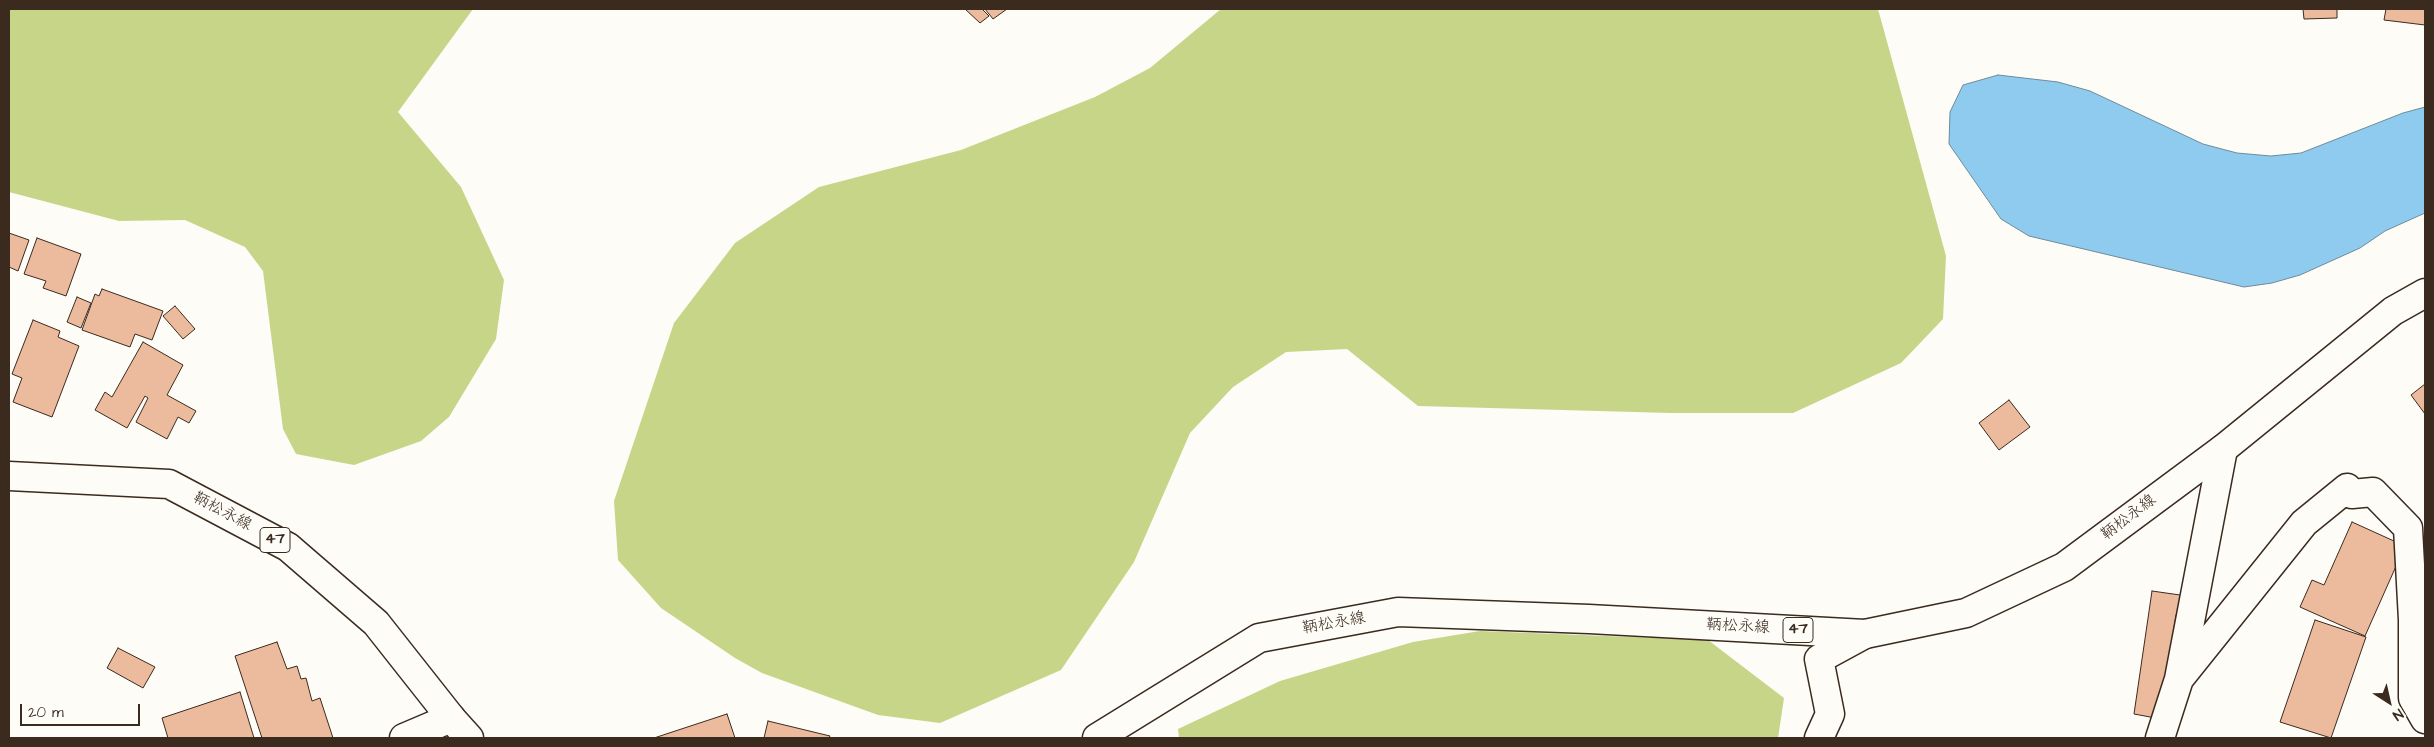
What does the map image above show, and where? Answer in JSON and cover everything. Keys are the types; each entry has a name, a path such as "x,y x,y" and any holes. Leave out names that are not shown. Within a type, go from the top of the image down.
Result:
{"main road":[{"name":"鞆松永線","path":"1096,738 1259,638 1398,612 1589,619 1865,634 1966,614 2064,566 2223,449 2393,311 2425,293"},
{"path":"2160,738 2179,678 2223,449"},
{"name":"鞆松永線","path":"9,476 169,484 288,547 376,623 450,718 469,738"},
{"path":"2179,678 2304,523 2347,488 2352,494 2373,492 2408,528 2413,620 2421,705"},
{"path":"1819,738 1830,714 1819,658 1865,634"},
{"path":"404,738 450,718"}],"green space":[{"path":"9,9 473,9 398,112 461,187 504,280 496,339 449,417 421,441 354,465 296,454 283,429 263,271 245,247 185,220 119,221 9,192"},
{"path":"1221,9 1878,9 1946,256 1943,319 1901,363 1793,413 1670,413 1418,406 1347,349 1286,352 1233,387 1190,433 1134,562 1061,670 940,723 878,715 762,673 735,658 661,608 618,560 614,501 674,323 735,243 819,187 961,150 1095,97 1150,68"},
{"path":"1480,631 1708,640 1784,698 1778,738 1179,738 1178,729 1280,681 1413,642"}],"water":[{"path":"1998,75 2058,82 2090,91 2203,144 2237,153 2271,156 2301,153 2403,113 2425,107 2425,213 2385,231 2360,248 2300,275 2272,283 2244,287 2029,236 2001,219 1949,144 1950,112 1963,85"}],"building":[{"path":"965,9 982,9 989,16 980,23"},
{"path":"985,9 1007,9 993,19"},
{"path":"2303,9 2337,9 2337,18 2304,19"},
{"path":"2386,9 2425,9 2425,25 2384,20"},
{"path":"9,233 29,240 18,271 9,267"},
{"path":"37,238 81,254 66,296 43,288 46,281 24,274"},
{"path":"102,289 163,311 152,340 135,334 130,347 82,330 95,294 99,296"},
{"path":"77,297 91,303 81,328 67,322"},
{"path":"175,306 195,329 183,339 163,316"},
{"path":"33,320 60,331 58,337 79,346 52,417 13,402 22,378 12,374"},
{"path":"143,342 183,365 167,395 196,411 189,423 178,417 167,439 136,422 148,398 145,396 127,428 95,410 105,392 112,397"},
{"path":"2425,384 2425,414 2411,395"},
{"path":"2009,400 2030,427 1999,450 1979,423"},
{"path":"2352,522 2405,546 2365,636 2300,607 2312,580 2324,585"},
{"path":"2152,591 2187,596 2184,615 2176,615 2161,719 2134,714"},
{"path":"2315,620 2366,637 2331,738 2280,722"},
{"path":"277,642 287,669 297,666 301,679 306,678 312,701 320,698 333,738 262,738 235,656"},
{"path":"118,648 155,667 143,688 107,668"},
{"path":"240,692 254,738 168,738 162,718"},
{"path":"727,714 735,738 654,738"},
{"path":"768,721 830,736 829,738 764,738"}]}
